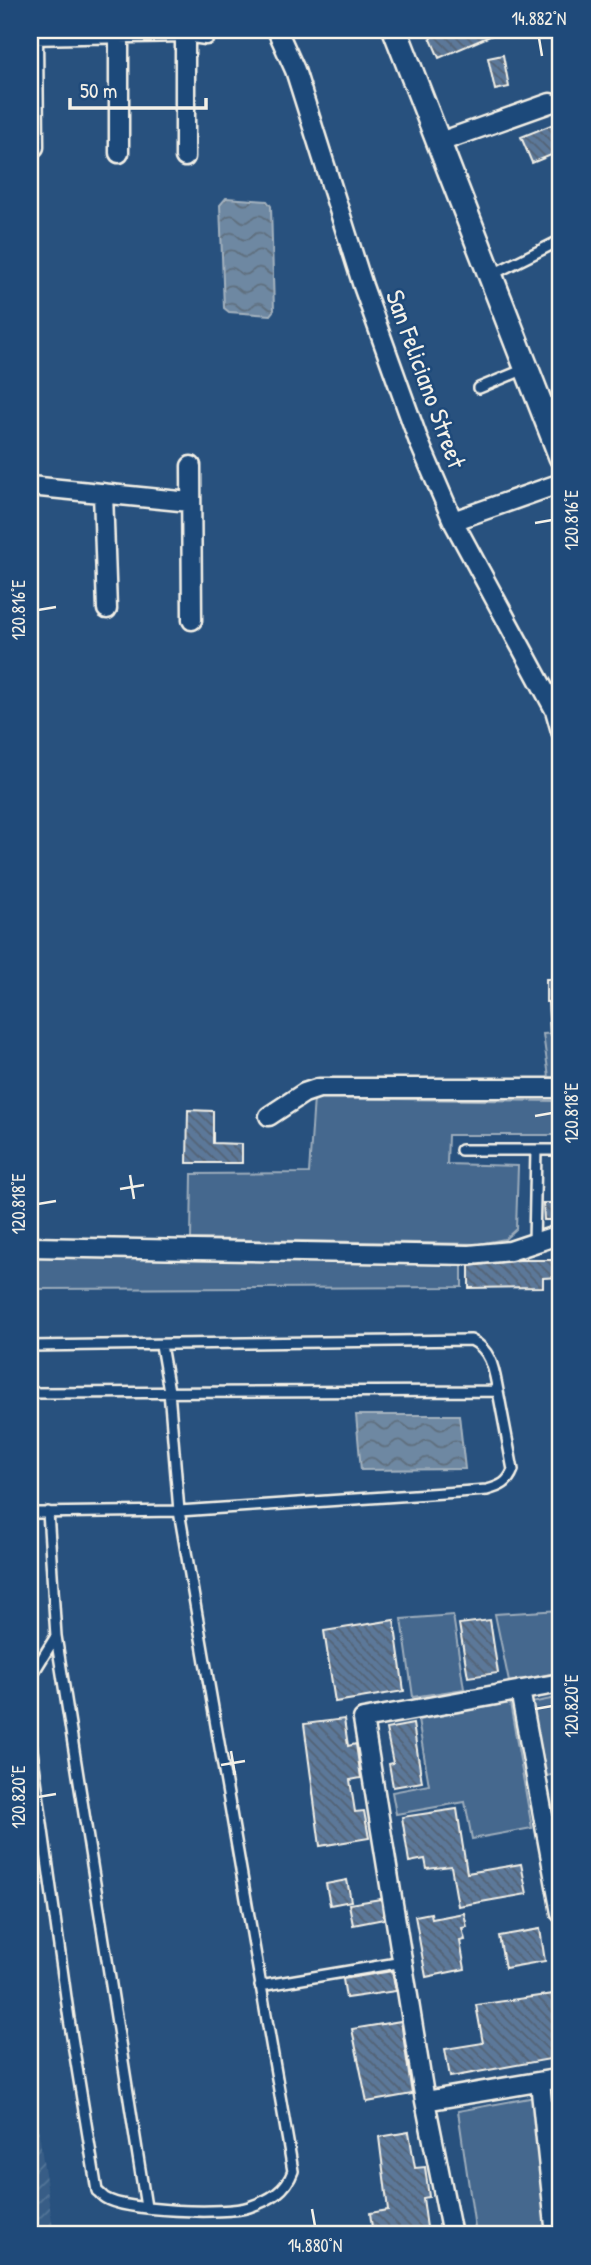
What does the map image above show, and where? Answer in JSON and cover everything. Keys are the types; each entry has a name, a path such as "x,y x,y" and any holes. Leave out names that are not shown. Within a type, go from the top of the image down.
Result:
{"street":[{"name":"San Feliciano Street","path":"277,30 295,70 363,286 419,442 453,521 558,709 561,731"},
{"path":"396,30 525,369 560,448"},
{"path":"185,32 186,157"},
{"path":"34,146 31,35 185,32 206,35"},
{"path":"119,33 119,153"},
{"path":"440,142 550,103"},
{"path":"191,466 192,620"},
{"path":"453,521 561,484"},
{"path":"30,486 190,502"},
{"path":"103,493 107,608"},
{"path":"269,1116 304,1093 318,1088 561,1088"},
{"path":"30,1247 470,1255 510,1251 561,1234"},
{"path":"453,2235 425,2101 363,1719 561,1683"},
{"path":"520,1690 561,1913"},
{"path":"425,2101 561,2078"},
{"path":"540,2081 556,2235"}],"lane":[{"path":"490,275 561,240"},
{"path":"480,388 525,369"},
{"path":"461,1150 561,1150"},
{"path":"534,1244 536,1150"},
{"path":"30,1346 471,1340 480,1345 491,1361 513,1470 509,1480 501,1486 487,1490 179,1511 30,1513"},
{"path":"30,1736 69,2018 97,2191 106,2199 124,2205 182,2211 239,2209 281,2192 289,2183 293,2171 179,1511 169,1391 161,1345"},
{"path":"30,1393 498,1391"},
{"path":"48,1512 56,1636 146,2207"},
{"path":"30,1686 32,1675 56,1636"},
{"path":"260,1986 403,1962"}],"shaded area":[{"path":"561,1033 561,1077 549,1077 543,1034"},
{"path":"314,1098 561,1101 561,1135 448,1135 447,1164 518,1166 516,1229 505,1239 479,1244 191,1239 192,1174 309,1173"},
{"path":"36,1257 462,1262 462,1287 36,1289"},
{"path":"561,1610 561,1672 509,1682 495,1614"},
{"path":"453,1615 464,1689 413,1697 402,1619"},
{"path":"561,1697 561,1773 547,1776 531,1703"},
{"path":"510,1703 532,1828 472,1839 465,1802 396,1814 392,1792 429,1785 418,1720"},
{"path":"30,2071 54,2235 30,2235"},
{"path":"535,2097 550,2235 476,2235 458,2111"}],"water":[{"path":"226,198 267,201 271,206 274,310 270,315 229,312 224,308 220,205"},
{"path":"356,1415 459,1415 465,1469 361,1470"}],"building":[{"path":"427,30 504,30 439,58"},
{"path":"503,55 509,87 495,90 488,58"},
{"path":"561,121 561,151 532,163 521,137"},
{"path":"546,979 561,979 561,1035 550,1035"},
{"path":"188,1110 213,1111 213,1143 242,1144 242,1163 187,1163"},
{"path":"543,1203 561,1203 561,1220 544,1220"},
{"path":"519,1260 561,1260 561,1277 543,1278 543,1287 469,1288 469,1266"},
{"path":"394,1620 404,1691 335,1702 324,1631"},
{"path":"490,1620 498,1673 468,1677 459,1624"},
{"path":"344,1719 348,1746 356,1744 361,1778 350,1780 355,1812 364,1811 369,1838 320,1846 304,1724"},
{"path":"413,1724 422,1782 393,1787 389,1764 393,1763 386,1729"},
{"path":"457,1809 467,1873 521,1864 527,1894 458,1906 451,1866 427,1869 425,1859 409,1862 402,1817"},
{"path":"347,1880 351,1901 330,1905 326,1884"},
{"path":"381,1899 384,1919 353,1925 349,1904"},
{"path":"431,1913 432,1919 464,1913 467,1927 462,1928 465,1940 460,1941 465,1969 426,1977 415,1916"},
{"path":"540,1929 545,1961 505,1968 499,1936"},
{"path":"392,1971 396,1991 346,1998 343,1979"},
{"path":"561,1993 561,2057 450,2077 445,2049 483,2043 476,2005"},
{"path":"401,2021 412,2094 367,2102 352,2029"},
{"path":"409,2132 415,2168 425,2167 429,2197 423,2198 428,2235 373,2235 370,2213 388,2210 379,2137"}]}
